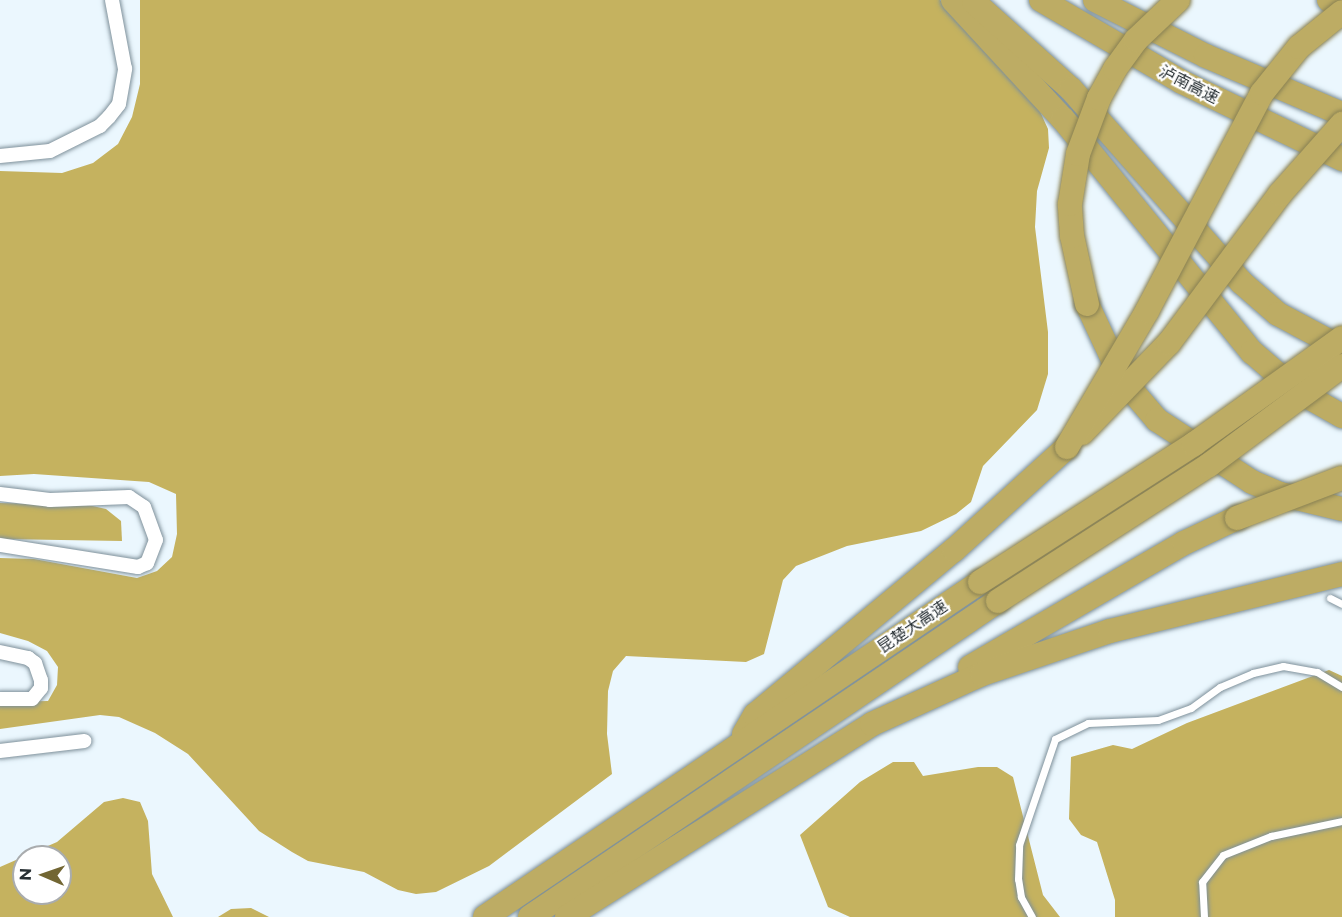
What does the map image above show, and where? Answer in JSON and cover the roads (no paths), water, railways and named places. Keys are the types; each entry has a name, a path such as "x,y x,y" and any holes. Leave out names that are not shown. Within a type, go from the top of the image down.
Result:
{"highway":[{"path":"953,0 1016,65 1097,159 1224,322 1252,352 1316,402 1342,416"},
{"path":"972,0 1071,89 1214,255 1265,303 1297,325 1342,348"},
{"name":"泸南高速","path":"1041,0 1182,82 1342,159"},
{"name":"泸南高速","path":"1095,0 1206,56 1342,114"},
{"path":"1178,0 1136,40 1099,98 1073,177 1073,247 1087,304 1122,379 1157,420 1238,475 1280,494 1342,509"},
{"path":"1329,0 1342,2"},
{"path":"1068,447 1147,311 1262,93 1299,47 1342,12"},
{"path":"737,746 755,715 954,549 1068,447 1152,363 1287,186 1342,124"},
{"name":"昆楚大高速","path":"484,917 980,582 1194,444 1342,338"},
{"name":"昆楚大高速","path":"530,917 998,601 1209,465 1342,366"},
{"path":"567,917 872,724 1184,543 1237,518 1342,478"},
{"path":"872,724 982,674 1048,650 1110,631 1342,574"}],"street":[{"path":"0,156 50,151 100,126 109,117 125,87 125,69 112,0"},
{"path":"0,494 50,500 129,496 144,507 156,540 147,563 138,567 0,545"},
{"path":"0,651 28,658 34,663 41,680 40,688 32,699 0,699"},
{"path":"0,751 84,741"}],"lane":[{"path":"1330,598 1342,604"},
{"path":"1032,917 1018,879 1019,845 1055,739 1088,723 1158,720 1191,708 1220,687 1253,673 1283,666 1317,672 1342,687"},
{"path":"1204,917 1202,882 1223,855 1271,836 1342,821"}]}
